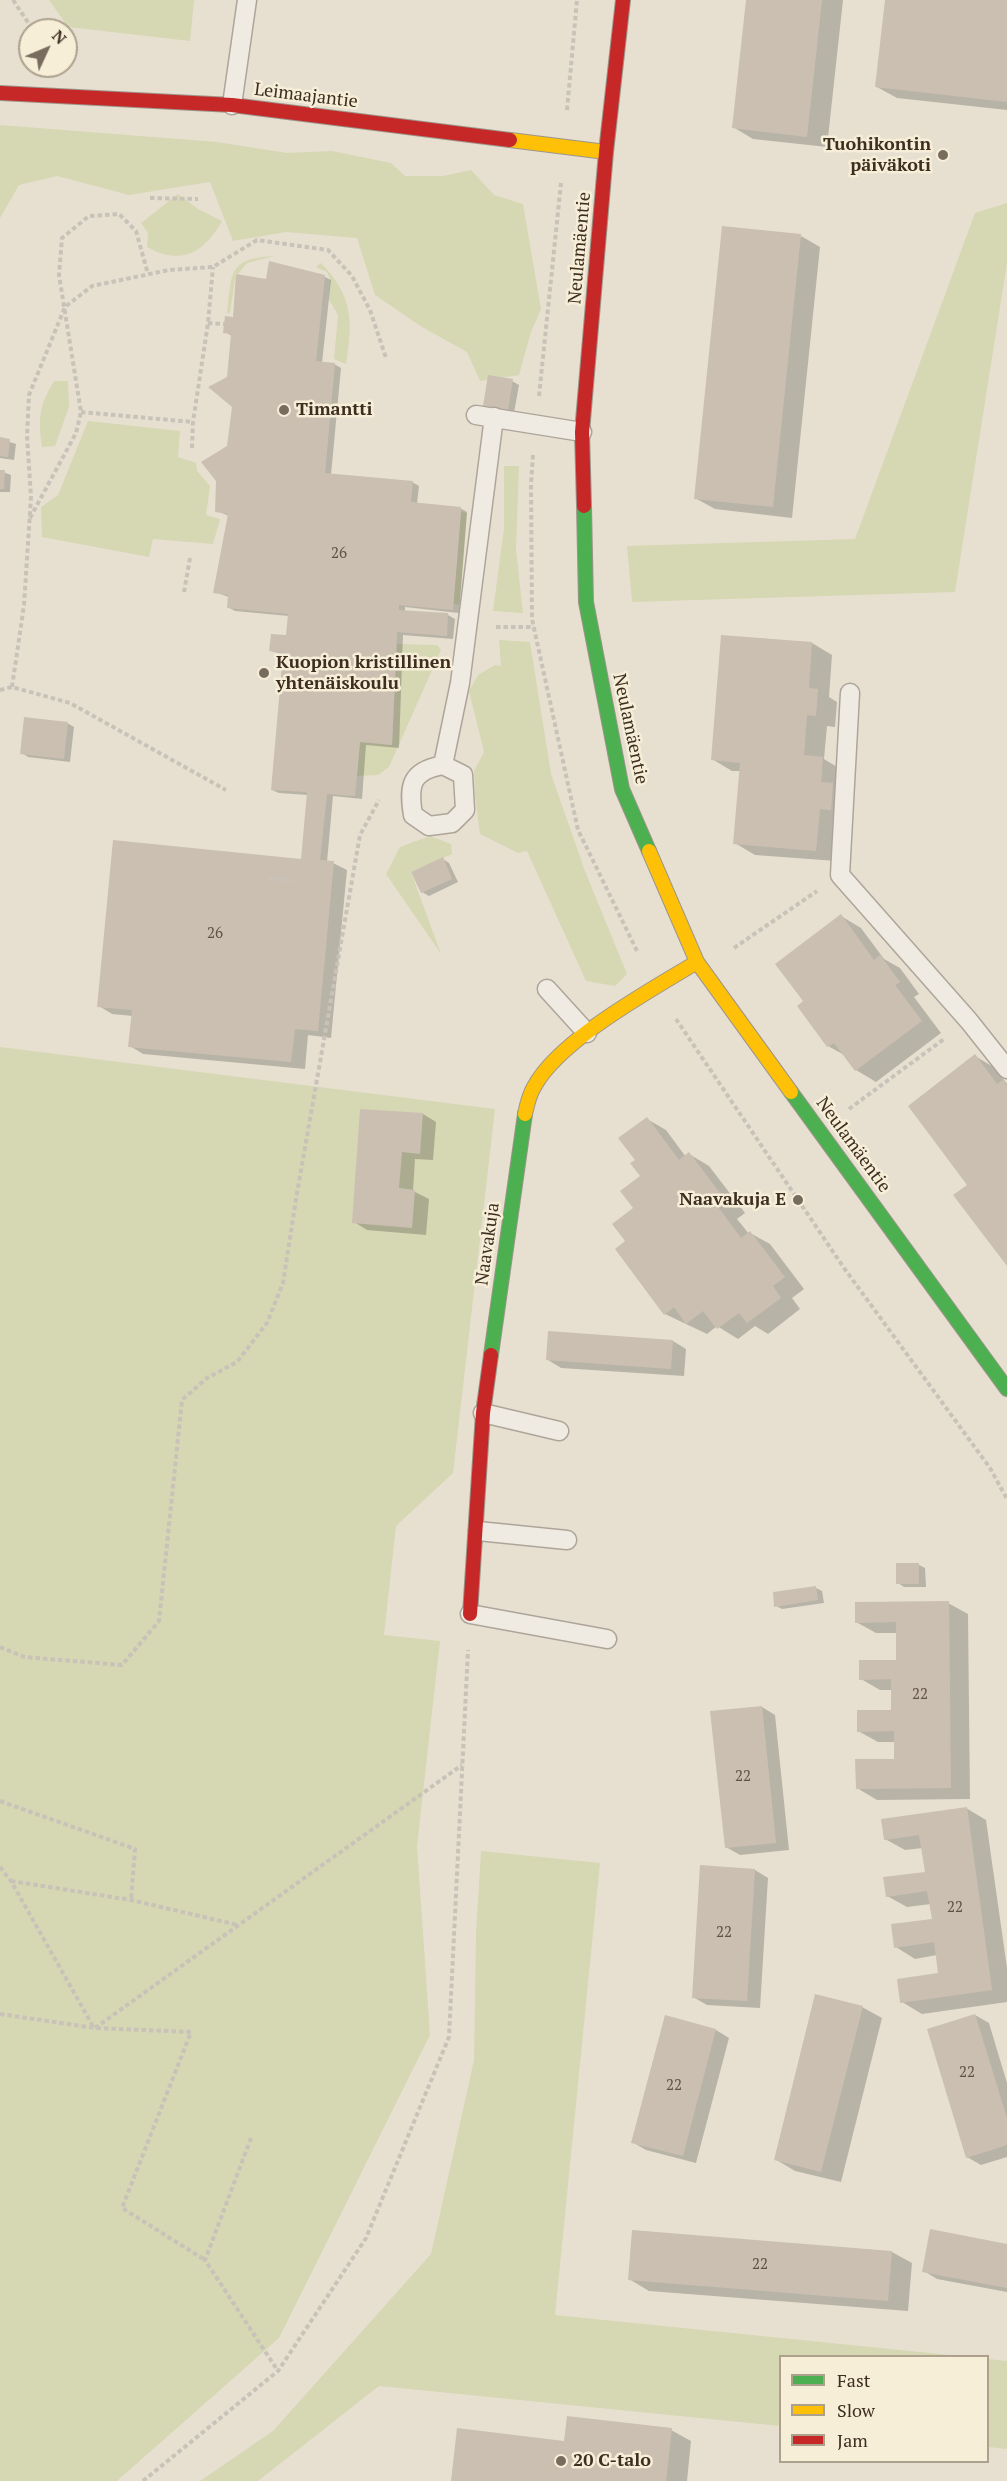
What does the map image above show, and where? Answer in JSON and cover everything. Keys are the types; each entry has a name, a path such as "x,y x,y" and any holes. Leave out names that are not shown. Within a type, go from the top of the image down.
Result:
{"street":[{"name":"Neulamäentie","path":"624,0 606,152 582,432 586,602 622,789 697,962 1007,1389"},
{"name":"Leimaajantie","path":"0,93 232,105 606,152"},
{"name":"Naavakuja","path":"471,1614 478,1531 483,1413 524,1116 534,1087 587,1033 697,962"}],"lane":[{"path":"232,105 247,0"},
{"path":"443,765 460,683 485,416 582,432"},
{"path":"850,693 840,875 969,1021 1007,1069"},
{"path":"548,989 587,1033"},
{"path":"483,1413 559,1431"},
{"path":"478,1531 567,1539"},
{"path":"471,1614 607,1639"}],"path":[{"path":"13,0 25,18"},
{"path":"150,198 198,199"},
{"path":"28,521 76,433 81,412 59,275 62,238 89,216 119,214 136,231 148,274"},
{"path":"12,687 24,605 31,497 27,436 29,395 65,307 92,286 169,270 213,267 257,240 328,250 352,276 370,310 386,358"},
{"path":"192,448 193,422 208,323 213,267"},
{"path":"208,323 224,324"},
{"path":"81,412 193,422"},
{"path":"184,592 190,558"},
{"path":"0,690 12,687 70,703 226,790"},
{"path":"0,1647 24,1658 122,1665 159,1621 182,1400 207,1378 237,1362 267,1323 283,1283 360,835"},
{"path":"729,951 840,875"},
{"path":"269,878 297,881"},
{"path":"845,1112 969,1021"},
{"path":"143,2481 278,2371 366,2238 449,2037 471,1614"},
{"path":"94,2028 463,1765"},
{"path":"0,1801 135,1850 132,1900"},
{"path":"0,1867 11,1881 94,2028"},
{"path":"11,1881 132,1900 239,1925"},
{"path":"0,2014 94,2028 191,2032 122,2208 205,2260 278,2371"},
{"path":"205,2260 251,2138"}],"green space":[{"path":"49,0 194,0 190,41 78,28 78,18 62,18"},
{"path":"0,125 217,142 287,153 332,151 391,163 405,176 443,176 471,170 494,195 523,204 541,309 531,332 519,375 480,381 467,352 422,327 375,295 357,238 286,232 233,241 210,182 129,195 57,176 19,185 0,218"},
{"path":"178,194 198,209 222,221 215,232 199,248 181,256 159,253 147,247 148,233 141,223"},
{"path":"1007,203 1007,263 955,592 632,602 627,546 855,539 975,213"},
{"path":"274,256 247,263 238,274 236,273 230,313 227,313 230,287 235,270 248,260"},
{"path":"321,263 339,287 348,310 350,335 346,364 334,359 338,315 329,300 330,279 327,272 316,267"},
{"path":"54,381 68,381 69,407 55,446 42,447 41,412"},
{"path":"88,421 180,431 178,457 196,463 197,471 210,486 206,515 220,519 213,544 153,539 149,557 42,537 41,507 58,495"},
{"path":"504,466 519,466 516,549 523,613 493,611 504,528"},
{"path":"461,512 467,513 460,605 453,604"},
{"path":"499,640 530,642 551,774 585,871 627,974 615,986 586,981 527,851 518,853 480,834 474,771 484,752 469,691 478,675 495,665 501,666"},
{"path":"397,644 437,645 441,650 389,767 378,775 357,776 360,742 392,745"},
{"path":"430,836 451,844 452,854 411,872 441,954 386,874 400,847"},
{"path":"0,1047 495,1109 453,1473 396,1526 384,1635 440,1641 417,1846 430,2035 279,2338 117,2481 0,2481"},
{"path":"481,1851 600,1863 555,2315 949,2355 779,2355 779,2426 379,2386 258,2481 200,2481 273,2431 431,2254 474,2060 476,1933"},
{"path":"989,2359 1007,2361 1007,2449 989,2447"}],"building":[{"path":"746,0 822,0 807,137 732,128"},
{"path":"885,0 1007,0 1007,102 875,87"},
{"path":"722,226 801,234 773,507 694,499"},
{"path":"269,261 325,275 316,361 335,363 325,473 413,481 411,502 461,507 453,610 399,605 399,610 448,613 447,636 397,632 392,745 360,742 355,796 327,794 320,860 334,861 318,1031 295,1029 291,1062 128,1047 132,1010 97,1007 113,840 301,859 307,792 271,790 283,653 269,651 271,634 286,635 288,614 227,608 228,595 213,593 228,514 215,512 216,481 201,462 227,446 232,407 208,387 227,377 231,334 223,333 225,316 233,317 236,274 266,279"},
{"path":"488,375 513,379 508,410 483,406"},
{"path":"0,437 10,439 8,457 0,456"},
{"path":"0,470 5,470 4,489 0,489"},
{"path":"721,635 812,642 809,688 818,689 816,716 807,715 804,755 823,757 821,782 833,783 831,810 820,809 816,851 733,844 740,763 711,760"},
{"path":"24,717 68,722 64,759 20,754"},
{"path":"443,857 452,879 421,893 411,872"},
{"path":"841,914 874,960 880,955 900,982 895,985 922,1021 855,1071 834,1043 827,1047 797,1006 803,1001 775,964"},
{"path":"975,1054 997,1084 1003,1080 1007,1086 1007,1266 953,1195 967,1185 908,1106"},
{"path":"360,1109 423,1113 420,1154 402,1152 399,1188 415,1190 412,1228 352,1223"},
{"path":"647,1117 679,1160 689,1152 726,1201 718,1207 741,1238 750,1231 785,1277 773,1286 781,1298 747,1323 739,1313 717,1329 703,1311 686,1324 674,1307 664,1315 615,1249 625,1241 612,1224 633,1208 620,1191 640,1176 630,1163 635,1160 618,1138"},
{"path":"548,1331 673,1340 671,1369 546,1360"},
{"path":"896,1563 919,1563 919,1584 896,1584"},
{"path":"816,1586 818,1600 774,1607 773,1592"},
{"path":"949,1601 951,1788 856,1789 855,1759 894,1759 894,1731 857,1732 857,1710 891,1710 891,1679 859,1680 859,1660 896,1660 896,1622 855,1623 855,1602"},
{"path":"762,1706 776,1843 725,1848 710,1711"},
{"path":"967,1807 992,1990 900,2003 897,1979 938,1973 934,1942 894,1948 891,1924 932,1919 927,1891 886,1897 883,1877 925,1872 919,1835 884,1840 881,1819"},
{"path":"700,1865 755,1869 747,2001 692,1998"},
{"path":"815,1994 863,2006 821,2172 774,2160"},
{"path":"975,2014 1007,2118 1007,2145 966,2158 927,2029"},
{"path":"665,2015 716,2029 683,2156 631,2143"},
{"path":"930,2229 1007,2244 1007,2288 922,2272"},
{"path":"632,2230 892,2251 888,2301 628,2280"},
{"name":"20 C-talo","path":"567,2416 672,2428 666,2481 451,2481 457,2428 564,2441"}],"traffic: fast":[{"path":"584,506 586,602 622,789 649,851"},
{"path":"791,1092 1007,1389"},
{"path":"491,1355 525,1114"}],"traffic: slow":[{"path":"510,140 606,152"},
{"path":"649,851 697,962 791,1092"},
{"path":"525,1114 529,1097 546,1069 584,1034 632,1001 697,962"}],"traffic: jam":[{"path":"584,506 582,432 606,152 623,0"},
{"path":"0,93 232,105 510,140"},
{"path":"470,1614 483,1413 491,1355"}],"place":[{"name":"Tuohikontin päiväkoti","path":"943,155"},
{"name":"Timantti","path":"284,410"},
{"name":"Kuopion kristillinen yhtenäiskoulu","path":"264,673"},
{"name":"Naavakuja E","path":"798,1200"},
{"name":"20 C-talo","path":"561,2461"}]}
